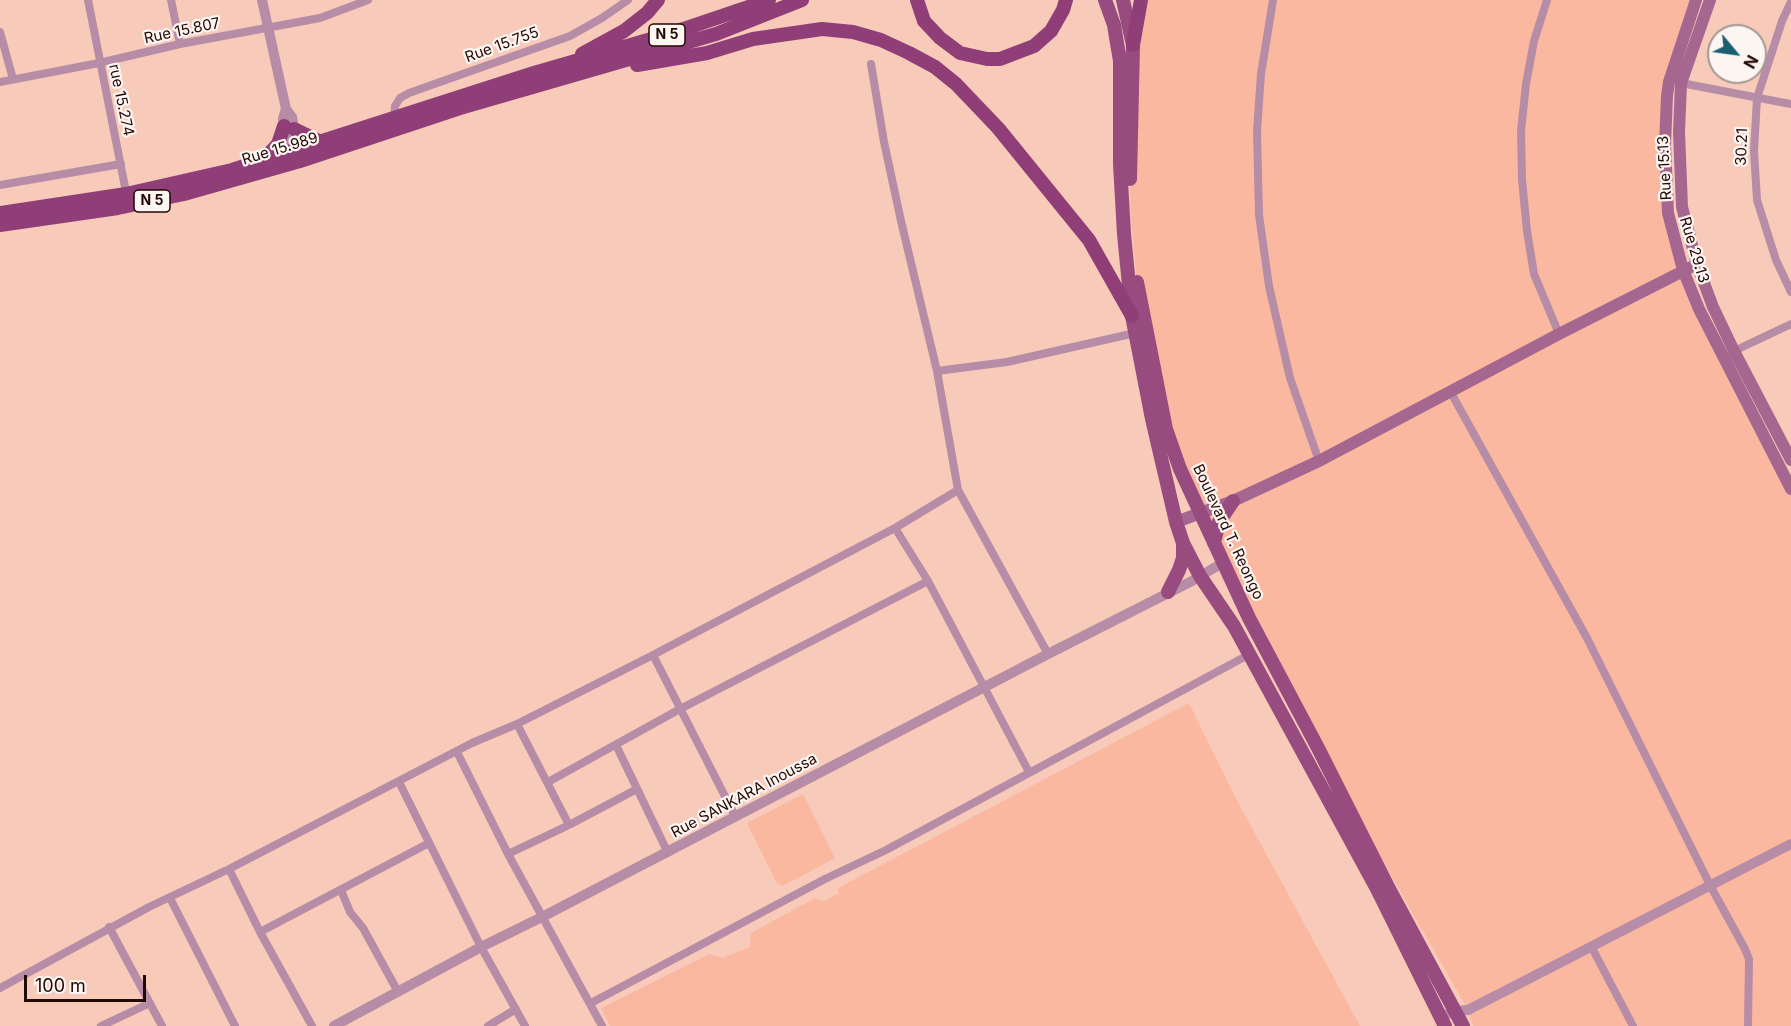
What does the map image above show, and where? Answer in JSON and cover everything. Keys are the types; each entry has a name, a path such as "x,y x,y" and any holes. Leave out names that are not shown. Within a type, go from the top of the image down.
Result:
{"highway":[{"path":"564,71 624,31 647,13 658,0"},
{"name":"N 5","path":"564,71 770,0"},
{"name":"N 5","path":"0,213 127,200 172,185 262,161 294,157 321,142 394,118 564,71 716,34 802,0"},
{"path":"917,0 924,21 940,38 960,53 987,59 1000,59 1034,46 1051,31 1064,10 1066,0"},
{"path":"1133,45 1141,0"},
{"path":"564,71 707,53 753,39 792,32 832,30 853,32 880,40 935,67 956,84 998,128 1089,240 1132,316"},
{"name":"Rue 15.989","path":"0,225 127,200 184,194 294,157 451,111 564,71"},
{"path":"262,161 289,128 321,142"}],"main road":[{"path":"1106,0 1114,25 1120,62 1120,164 1132,316 1152,418 1183,543 1200,576 1250,654 1377,889 1454,1019"},
{"name":"Rue 29.13","path":"1696,0 1669,82 1666,111 1668,213 1683,270 1698,309 1791,489"},
{"name":"Rue 15.13","path":"1710,0 1681,84 1678,132 1682,207 1697,264 1713,307 1791,460"},
{"name":"Boulevard T. Reongo","path":"1124,3 1133,45 1129,168 1137,283 1166,429 1180,469 1249,618 1318,748 1454,1019"},
{"path":"1176,522 1233,501 1319,461 1697,264"},
{"path":"1214,543 1219,522 1233,501"},
{"path":"1168,592 1183,558 1183,543"}],"street":[{"name":"rue 15.274","path":"88,0 127,200"},
{"path":"171,0 180,44"},
{"path":"262,0 286,110 292,117 289,128 294,157"},
{"name":"Rue 15.807","path":"0,82 99,63 180,44 320,18 368,0"},
{"name":"Rue 15.755","path":"394,118 395,106 400,98 409,93 570,36 628,0"},
{"path":"1273,0 1261,74 1256,145 1259,215 1269,286 1290,378 1319,461"},
{"path":"1547,0 1534,41 1526,84 1521,131 1522,180 1534,273 1559,334"},
{"name":"30.21","path":"1791,2 1782,21 1757,98 1754,151 1757,200 1776,261 1791,292"},
{"path":"0,32 14,79"},
{"path":"871,64 901,221 937,371 957,490 1048,654"},
{"path":"1681,84 1791,104"},
{"path":"0,185 120,164"},
{"path":"1734,351 1791,324"},
{"path":"937,371 1007,362 1135,333"},
{"path":"1450,391 1587,638 1749,959 1748,1026"},
{"path":"0,988 110,927 653,655 895,528 957,490"},
{"path":"895,528 928,581 1029,772"},
{"name":"Rue SANKARA Inoussa","path":"334,1026 397,990 668,853 1224,562"},
{"path":"548,782 680,709 928,581"},
{"path":"591,1003 825,879 886,850 1250,654"},
{"path":"653,655 735,816"},
{"path":"518,724 569,825"},
{"path":"616,745 668,853"},
{"path":"457,752 508,854 602,1026"},
{"path":"399,782 481,947 525,1026"},
{"path":"508,854 638,789"},
{"path":"260,932 429,843"},
{"path":"1454,1019 1791,844"},
{"path":"229,869 260,932 312,1026"},
{"path":"341,890 350,912 363,928 397,990"},
{"path":"170,898 235,1026"},
{"path":"110,927 162,1026"},
{"path":"1591,946 1633,1026"},
{"path":"101,1026 150,1003"},
{"path":"488,1026 516,1009"}],"shaded area":[{"path":"1143,0 1696,0 1669,82 1668,213 1683,270 1791,487 1791,1026 1473,1026 1468,1010 1318,748 1180,469 1137,283 1131,218 1129,168"},
{"path":"1189,703 1234,795 1360,1026 610,1026 601,1008 709,954 723,958 750,947 751,933 815,898 824,901 839,893 838,888"},
{"path":"803,794 835,858 783,886 777,883 747,823"}]}
